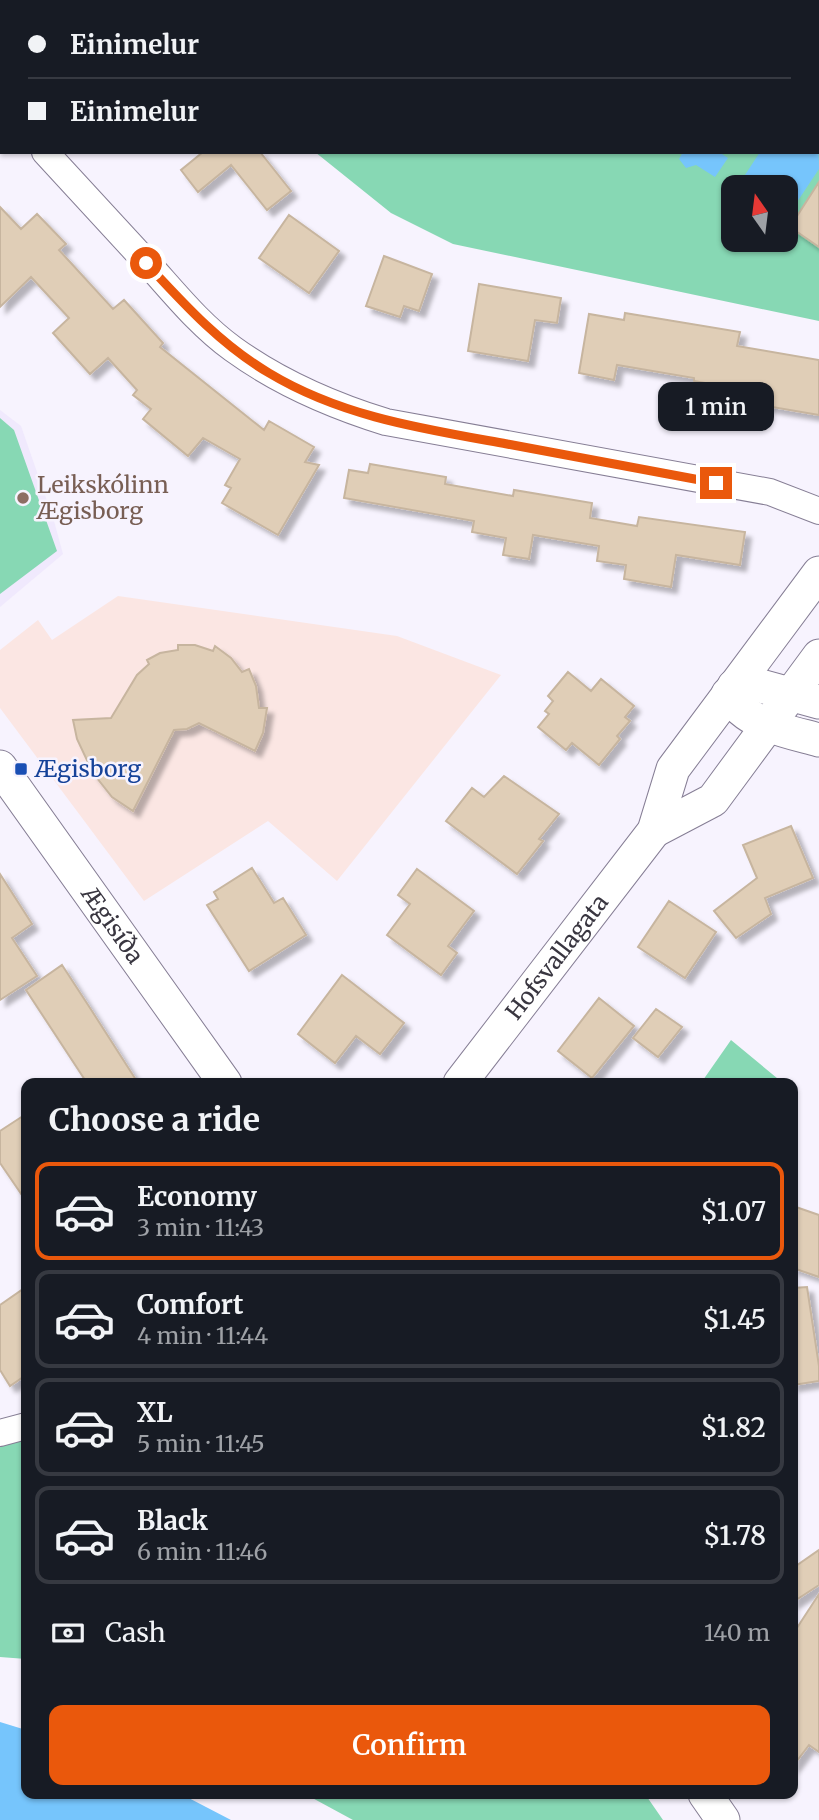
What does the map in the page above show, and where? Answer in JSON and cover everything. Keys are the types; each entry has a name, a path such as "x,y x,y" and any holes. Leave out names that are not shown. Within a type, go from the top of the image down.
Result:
{"street":[{"path":"47,154 197,318 231,348 268,373 308,394 386,422 770,492 819,512"},
{"name":"Hofsvallagata","path":"461,1078 654,831 673,769 819,573"},
{"name":"Hofsvallagata","path":"654,831 712,800 766,726 804,698 819,656"},
{"path":"804,698 757,685 731,690 735,706 766,726 819,740"},
{"name":"Ægisíða","path":"0,766 223,1078"},
{"path":"0,1433 21,1427"},
{"path":"708,1799 723,1820"}],"shaded area":[{"name":"Leikskólinn Ægisborg","path":"0,410 21,426 63,554 0,607"},
{"path":"118,596 397,636 501,675 337,881 268,821 144,901 0,708 0,650 38,620 52,640"}],"green space":[{"path":"317,154 819,154 819,321 453,244 391,213"},
{"name":"Leikskólinn Ægisborg","path":"0,418 14,430 57,551 0,594"},
{"path":"731,1040 777,1078 704,1078"},
{"path":"21,1438 21,1659 0,1657 0,1444"},
{"path":"314,1799 648,1799 663,1820 353,1820"}],"water":[{"path":"682,154 722,154 728,158 715,177 696,165 686,168 679,159"},
{"path":"759,154 819,154 819,169 798,200 798,175 745,175"},
{"path":"0,1722 21,1728 21,1799 191,1799 231,1820 0,1820"}],"building":[{"path":"201,154 262,154 291,191 267,210 231,165 198,192 181,170"},
{"path":"819,182 819,247 798,233 798,215"},
{"path":"0,207 21,229 37,214 66,244 59,250 113,309 124,300 163,343 160,347 264,430 269,421 314,447 305,462 319,465 278,535 222,503 231,488 225,485 240,459 203,438 188,456 143,419 151,409 133,395 137,390 108,358 90,374 53,333 69,318 31,277 0,307"},
{"path":"289,215 339,251 309,293 259,258"},
{"path":"384,256 432,274 419,311 404,306 400,317 366,306"},
{"path":"479,284 561,298 557,323 535,320 528,361 468,351"},
{"path":"625,313 740,332 737,346 819,360 819,415 709,396 711,384 694,381 694,378 617,365 614,380 579,373 589,314 624,320"},
{"path":"370,464 446,477 445,484 513,496 514,490 592,503 590,518 637,526 639,517 745,532 740,565 676,555 671,587 624,579 626,565 597,561 599,546 533,535 529,559 503,555 506,538 472,532 474,521 344,498 349,470 368,473"},
{"path":"178,645 195,645 213,651 215,646 231,658 242,672 249,669 256,686 259,708 267,708 263,733 255,751 199,723 187,729 174,730 133,811 112,797 93,773 77,739 73,720 111,718 137,675 149,664 147,660 160,653 178,650"},
{"path":"568,672 591,691 601,679 634,706 625,717 630,721 617,736 620,739 599,765 572,743 566,750 538,727 549,714 545,711 553,701 548,696"},
{"path":"504,776 559,814 539,839 543,841 517,874 446,821 472,788 484,797"},
{"path":"791,826 813,878 765,898 771,914 736,938 714,911 757,878 743,845"},
{"path":"252,868 274,903 283,898 306,935 249,971 207,905 218,899 214,892"},
{"path":"417,869 474,911 448,946 457,953 441,975 387,935 410,904 398,895"},
{"path":"0,874 32,924 12,938 37,976 0,1000"},
{"path":"669,901 716,932 685,978 638,947"},
{"path":"62,965 135,1078 84,1078 26,990"},
{"path":"342,975 404,1023 380,1054 356,1036 335,1063 298,1034"},
{"path":"599,998 634,1026 592,1078 558,1051"},
{"path":"656,1009 682,1027 658,1057 633,1038"},
{"path":"21,1117 21,1194 0,1163 0,1131"},
{"path":"798,1208 819,1215 819,1277 798,1270"},
{"path":"807,1287 819,1381 798,1384 798,1288"},
{"path":"21,1290 21,1378 10,1386 0,1370 0,1305"},
{"path":"819,1550 819,1585 798,1599 798,1565"},
{"path":"819,1594 819,1752 809,1745 798,1759 798,1626"}],"place":[{"name":"Leikskólinn Ægisborg","path":"23,498"},
{"name":"Ægisborg","path":"21,769"}],"route":[{"path":"146,263 197,318 231,348 268,373 308,394 350,411 386,422 716,483"}]}
